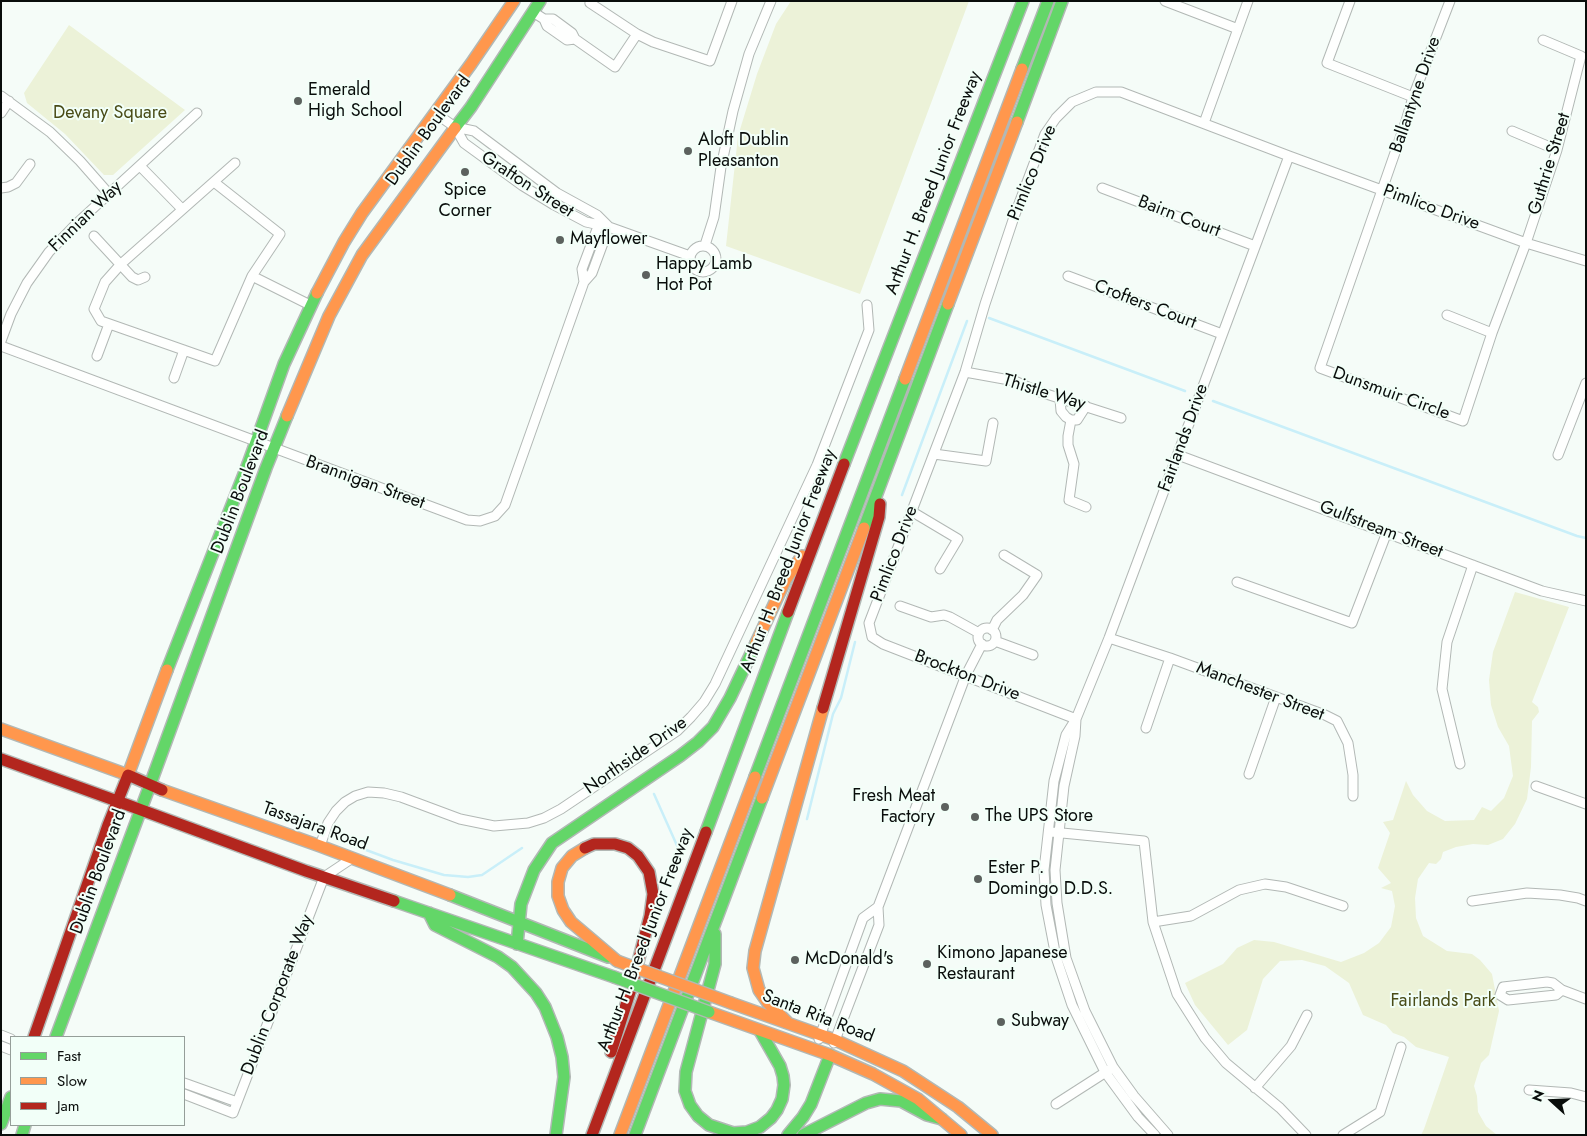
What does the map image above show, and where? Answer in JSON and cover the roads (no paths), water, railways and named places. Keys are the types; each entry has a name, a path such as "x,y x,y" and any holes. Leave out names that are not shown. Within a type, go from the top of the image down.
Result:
{"main road":[{"name":"Dublin Boulevard","path":"34,1036 117,801 248,464 284,364 310,305 362,213 436,113 514,1"},
{"name":"Dublin Boulevard","path":"56,1036 275,449 316,346 345,286 382,226 455,127 540,1"},
{"name":"Arthur H. Breed Junior Freeway","path":"592,1135 817,535 1023,1"},
{"path":"620,1135 1048,1"},
{"path":"635,1135 1062,1"},
{"path":"787,1022 768,1003 759,990 753,968 755,951 809,755 879,517 880,482"},
{"path":"1,759 324,877 517,944 521,904 534,870 542,856 552,843 680,756 713,727 730,698 786,579 817,535"},
{"name":"Tassajara Road","path":"1,729 109,767 170,794 320,846 617,960"},
{"path":"606,1099 604,1075 631,989 650,916 653,894 649,872 638,856 628,848 615,844 594,844 572,856 562,868 558,882 558,896 563,910 571,922 617,960"},
{"path":"429,913 435,925 483,949 512,967 536,993 545,1007 557,1037 564,1077 556,1135"},
{"path":"715,924 715,964 686,1072 685,1091 690,1105 698,1116 709,1125 733,1133 747,1132 760,1127 777,1110 782,1100 783,1076 780,1066 760,1031"},
{"name":"Santa Rita Road","path":"517,944 614,977 830,1056 895,1085 918,1099 961,1135"},
{"name":"Santa Rita Road","path":"617,960 732,1004 821,1034 903,1071 958,1107 992,1135"},
{"path":"788,1135 811,1104 830,1056"},
{"path":"803,1135 880,1099 901,1101 927,1115 942,1119"},
{"path":"1,1124 10,1100"}],"street":[{"path":"590,2 637,34 653,42 710,61 732,1"},
{"path":"705,245 714,217 733,108 749,54 771,1"},
{"path":"1165,1 1238,29"},
{"path":"1204,123 1248,1"},
{"path":"1350,1 1327,63 1414,97"},
{"name":"Ballantyne Drive","path":"1383,190 1414,97 1450,1"},
{"path":"533,12 544,19 547,26 567,40 575,39 615,67 637,34"},
{"name":"Guthrie Street","path":"1526,243 1557,150 1581,56 1543,40"},
{"name":"Pimlico Drive","path":"870,623 965,372 1014,217 1045,134 1056,118 1072,102 1096,92 1121,92 1526,243 1586,261"},
{"path":"1,114 5,98 50,132 80,160 109,194"},
{"name":"Finnian Way","path":"1,341 11,314 27,283 45,258 76,224 197,113"},
{"name":"Grafton Street","path":"436,113 455,127 464,143 523,186 586,222 599,222 690,256"},
{"name":"Grafton Street","path":"455,127 474,131 557,193 597,215 599,222"},
{"path":"1512,131 1557,150"},
{"name":"Fairlands Drive","path":"1155,1135 1138,1116 1105,1072 1072,1005 1056,957 1046,905 1044,870 1054,782 1066,735 1076,719 1109,638 1289,156"},
{"path":"214,182 280,234 252,276 214,361 101,321 94,309 105,282 121,264 235,162"},
{"path":"1,188 16,183 30,164"},
{"path":"140,166 182,209"},
{"name":"Bairn Court","path":"1102,188 1255,246"},
{"name":"Dunsmuir Circle","path":"1383,190 1320,368 1463,421 1492,333 1526,243"},
{"name":"Brannigan Street","path":"584,282 582,269 599,222"},
{"name":"Brannigan Street","path":"1,346 467,520 480,521 495,516 505,505 584,282 592,273 609,227"},
{"path":"94,236 132,277 138,280 145,277"},
{"path":"705,245 710,247 716,254 716,263 712,270 704,272 696,270 691,263 690,256 696,247 705,245"},
{"path":"252,276 310,305"},
{"name":"Crofters Court","path":"1068,276 1222,334"},
{"name":"Northside Drive","path":"320,846 328,824 336,811 355,796 368,792 401,797 460,819 494,826 528,823 544,818 561,809 678,730 704,702 715,684 817,465 869,330 867,306"},
{"path":"1447,315 1492,333"},
{"path":"97,356 109,324"},
{"path":"174,378 184,350"},
{"name":"Thistle Way","path":"965,372 1015,381 1060,399 1121,418"},
{"path":"1558,455 1586,383"},
{"path":"1060,399 1062,411 1071,420 1077,420 1086,406"},
{"path":"1071,420 1068,445 1074,464 1069,500 1086,507"},
{"path":"934,454 986,461 993,423"},
{"name":"Gulfstream Street","path":"1178,455 1542,591 1586,601"},
{"path":"911,511 958,539 940,569"},
{"path":"1237,582 1352,623 1386,532"},
{"path":"992,630 997,620 1023,595 1037,575 1004,555"},
{"path":"1460,764 1442,689 1447,642 1472,565"},
{"path":"900,606 931,617 944,615 950,617 979,633"},
{"name":"Brockton Drive","path":"870,623 872,637 883,644 1076,719"},
{"path":"986,628 992,630 996,635 995,640 990,646 982,644 979,640 979,633 986,628"},
{"name":"Manchester Street","path":"1109,638 1170,658 1337,721 1348,743 1353,774 1353,796"},
{"path":"995,640 1033,655"},
{"path":"830,1056 879,925 878,907 966,676 982,644"},
{"path":"1146,728 1170,658"},
{"path":"1249,774 1276,697"},
{"name":"Fairlands Drive","path":"1076,719 1076,736 1064,786 1055,870 1057,902 1066,958 1085,1011 1114,1067 1134,1096 1166,1134"},
{"path":"1536,786 1586,804"},
{"path":"1048,831 1144,841 1153,922 1177,994 1205,1038 1226,1063 1280,1108 1306,1135"},
{"path":"324,877 351,859"},
{"name":"Dublin Corporate Way","path":"185,1094 233,1113 324,877"},
{"path":"1153,922 1191,916 1239,890 1265,884 1286,887 1343,906"},
{"path":"1472,901 1527,894 1560,895 1586,901"},
{"path":"815,1050 863,918 878,907"},
{"path":"1562,990 1556,994 1508,1000 1500,995 1503,987 1547,982 1586,999"},
{"path":"1255,1088 1291,1046 1306,1015"},
{"path":"1343,1135 1380,1112 1401,1047"},
{"path":"1056,1104 1114,1067"},
{"path":"185,1083 237,1102"},
{"path":"1529,1090 1571,1093 1586,1097"}],"waterway":[{"path":"989,318 1185,391"},
{"path":"902,495 967,321"},
{"path":"1213,401 1586,538"},
{"path":"807,819 833,714 841,698 855,642"},
{"path":"654,794 679,850"},
{"path":"342,841 393,860 444,875 468,877 482,875 522,848"}],"place":[{"name":"Emerald High School","path":"298,101"},
{"name":"Aloft Dublin Pleasanton","path":"688,151"},
{"name":"Spice Corner","path":"465,172"},
{"name":"Mayflower","path":"560,240"},
{"name":"Happy Lamb Hot Pot","path":"646,275"},
{"name":"Fresh Meat Factory","path":"945,807"},
{"name":"The UPS Store","path":"975,817"},
{"name":"Ester P. Domingo D.D.S.","path":"978,879"},
{"name":"McDonald's","path":"795,960"},
{"name":"Kimono Japanese Restaurant","path":"927,964"},
{"name":"Subway","path":"1001,1022"}],"park label":[{"name":"Devany Square","path":"110,114"},
{"name":"Fairlands Park","path":"1443,1002"}]}
